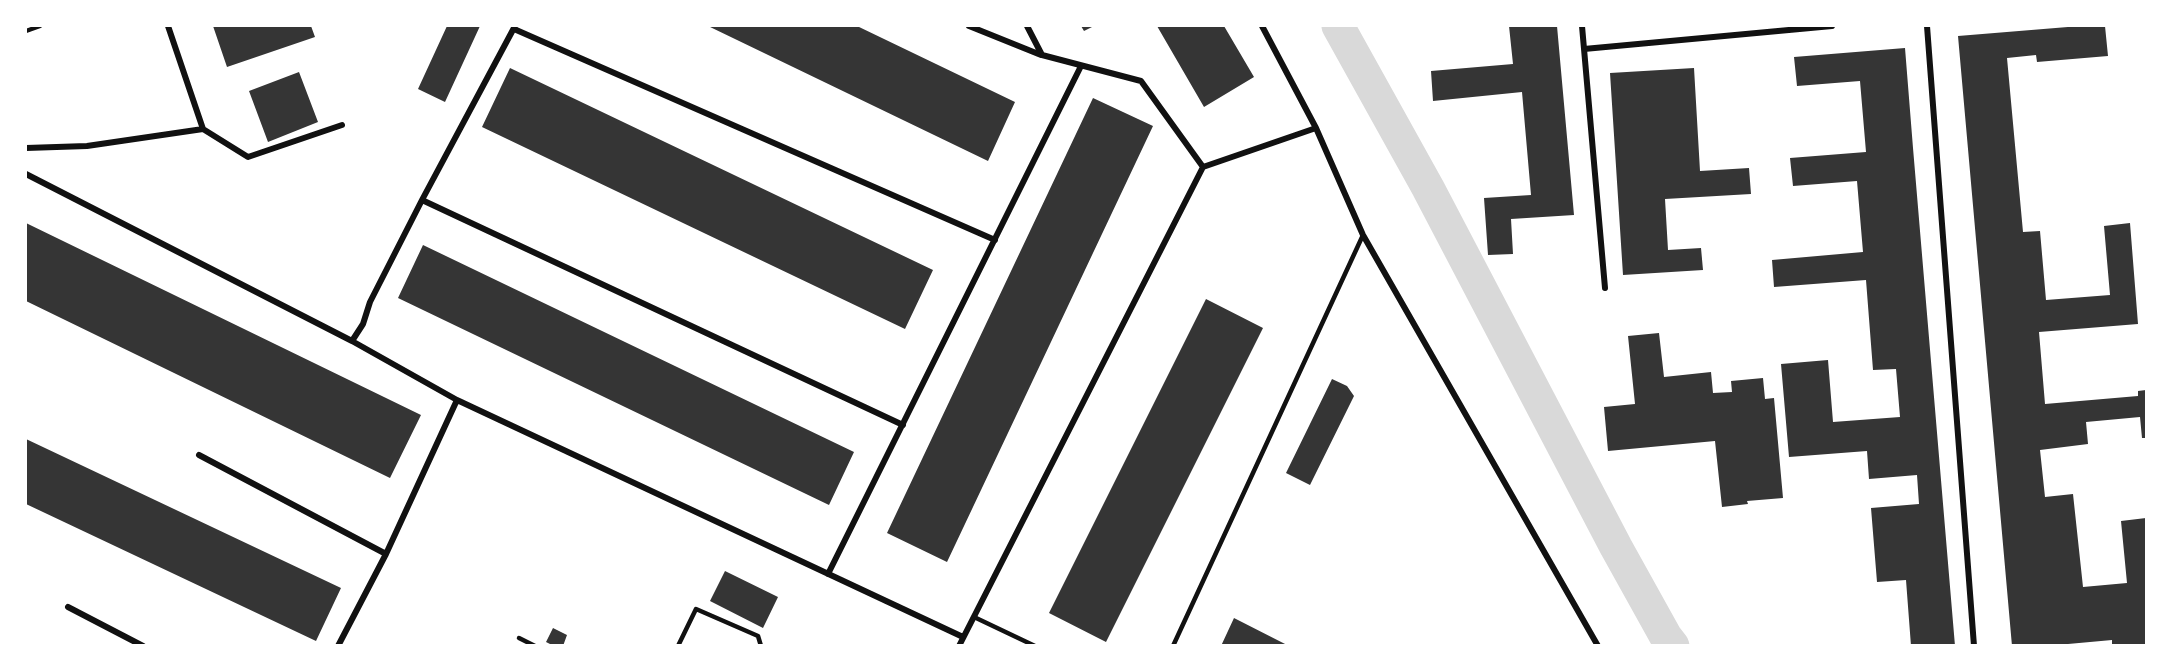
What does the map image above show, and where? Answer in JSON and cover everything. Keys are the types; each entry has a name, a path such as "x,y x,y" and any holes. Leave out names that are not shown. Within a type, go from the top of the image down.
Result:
{"street":[{"path":"168,26 203,129 248,157 342,125"},
{"path":"969,26 1042,55 1141,81 1203,167"},
{"path":"1028,26 1042,55"},
{"path":"1262,26 1316,128 1363,236 1598,645"},
{"path":"1582,26 1605,288"},
{"path":"1584,49 1832,26"},
{"path":"1927,26 1974,645"},
{"path":"352,341 363,324 370,302 422,200 515,27 995,240"},
{"path":"828,574 1081,66"},
{"path":"959,645 1203,167 1316,128"},
{"path":"26,148 87,146 203,129"},
{"path":"26,174 352,341 458,400 963,637"},
{"path":"422,200 903,425"},
{"path":"338,645 386,554 458,400"},
{"path":"199,455 386,554"},
{"path":"68,607 143,645"}],"lane":[{"path":"26,31 40,26"},
{"path":"1173,645 1363,236"},
{"path":"678,645 696,609 758,636 761,645"},
{"path":"974,617 1035,645"},
{"path":"519,638 535,645"}],"building":[{"path":"213,26 311,26 315,37 227,67"},
{"path":"447,26 480,26 445,102 418,89"},
{"path":"708,26 857,26 1015,102 988,161"},
{"path":"1081,26 1094,26 1084,31"},
{"path":"1157,26 1224,26 1254,77 1204,107"},
{"path":"1509,26 1557,26 1574,215 1511,219 1513,254 1488,255 1484,198 1531,195 1522,92 1433,101 1431,71 1513,64"},
{"path":"2105,26 2108,56 2037,62 2036,55 2007,58 2023,232 2040,231 2046,300 2110,295 2104,226 2130,223 2138,324 2039,332 2045,404 2138,396 2138,391 2146,390 2146,438 2142,438 2140,417 2086,422 2088,444 2040,450 2045,497 2073,494 2083,587 2127,583 2121,521 2146,518 2146,646 2112,646 2112,640 2046,646 2012,646 1958,36"},
{"path":"1905,48 1955,646 1911,646 1906,580 1877,582 1871,508 1919,504 1917,475 1869,479 1867,451 1789,457 1781,364 1828,360 1833,422 1900,417 1896,369 1873,370 1866,280 1774,287 1772,260 1863,252 1857,181 1793,186 1790,158 1866,152 1860,81 1797,86 1794,57"},
{"path":"510,68 933,270 905,329 482,127"},
{"path":"1694,68 1700,171 1749,168 1751,194 1665,199 1668,250 1701,248 1703,270 1623,275 1610,73"},
{"path":"299,72 318,122 268,142 249,91"},
{"path":"1093,98 1153,126 947,562 887,533"},
{"path":"26,223 421,415 390,478 26,301"},
{"path":"423,245 854,452 829,505 398,298"},
{"path":"1206,299 1263,328 1106,642 1049,613"},
{"path":"1659,333 1664,377 1711,372 1713,393 1732,392 1731,381 1763,378 1765,399 1774,398 1783,498 1747,501 1748,504 1722,507 1715,441 1608,451 1604,407 1635,404 1628,336"},
{"path":"1332,379 1347,386 1354,396 1310,485 1286,473"},
{"path":"26,439 341,588 316,641 26,504"},
{"path":"725,571 778,597 763,628 710,601"},
{"path":"1234,618 1289,646 1221,646"},
{"path":"553,628 567,635 563,646 554,646 546,642"}],"waterway":[{"path":"1338,26 1428,188 1616,547 1673,646"}]}
